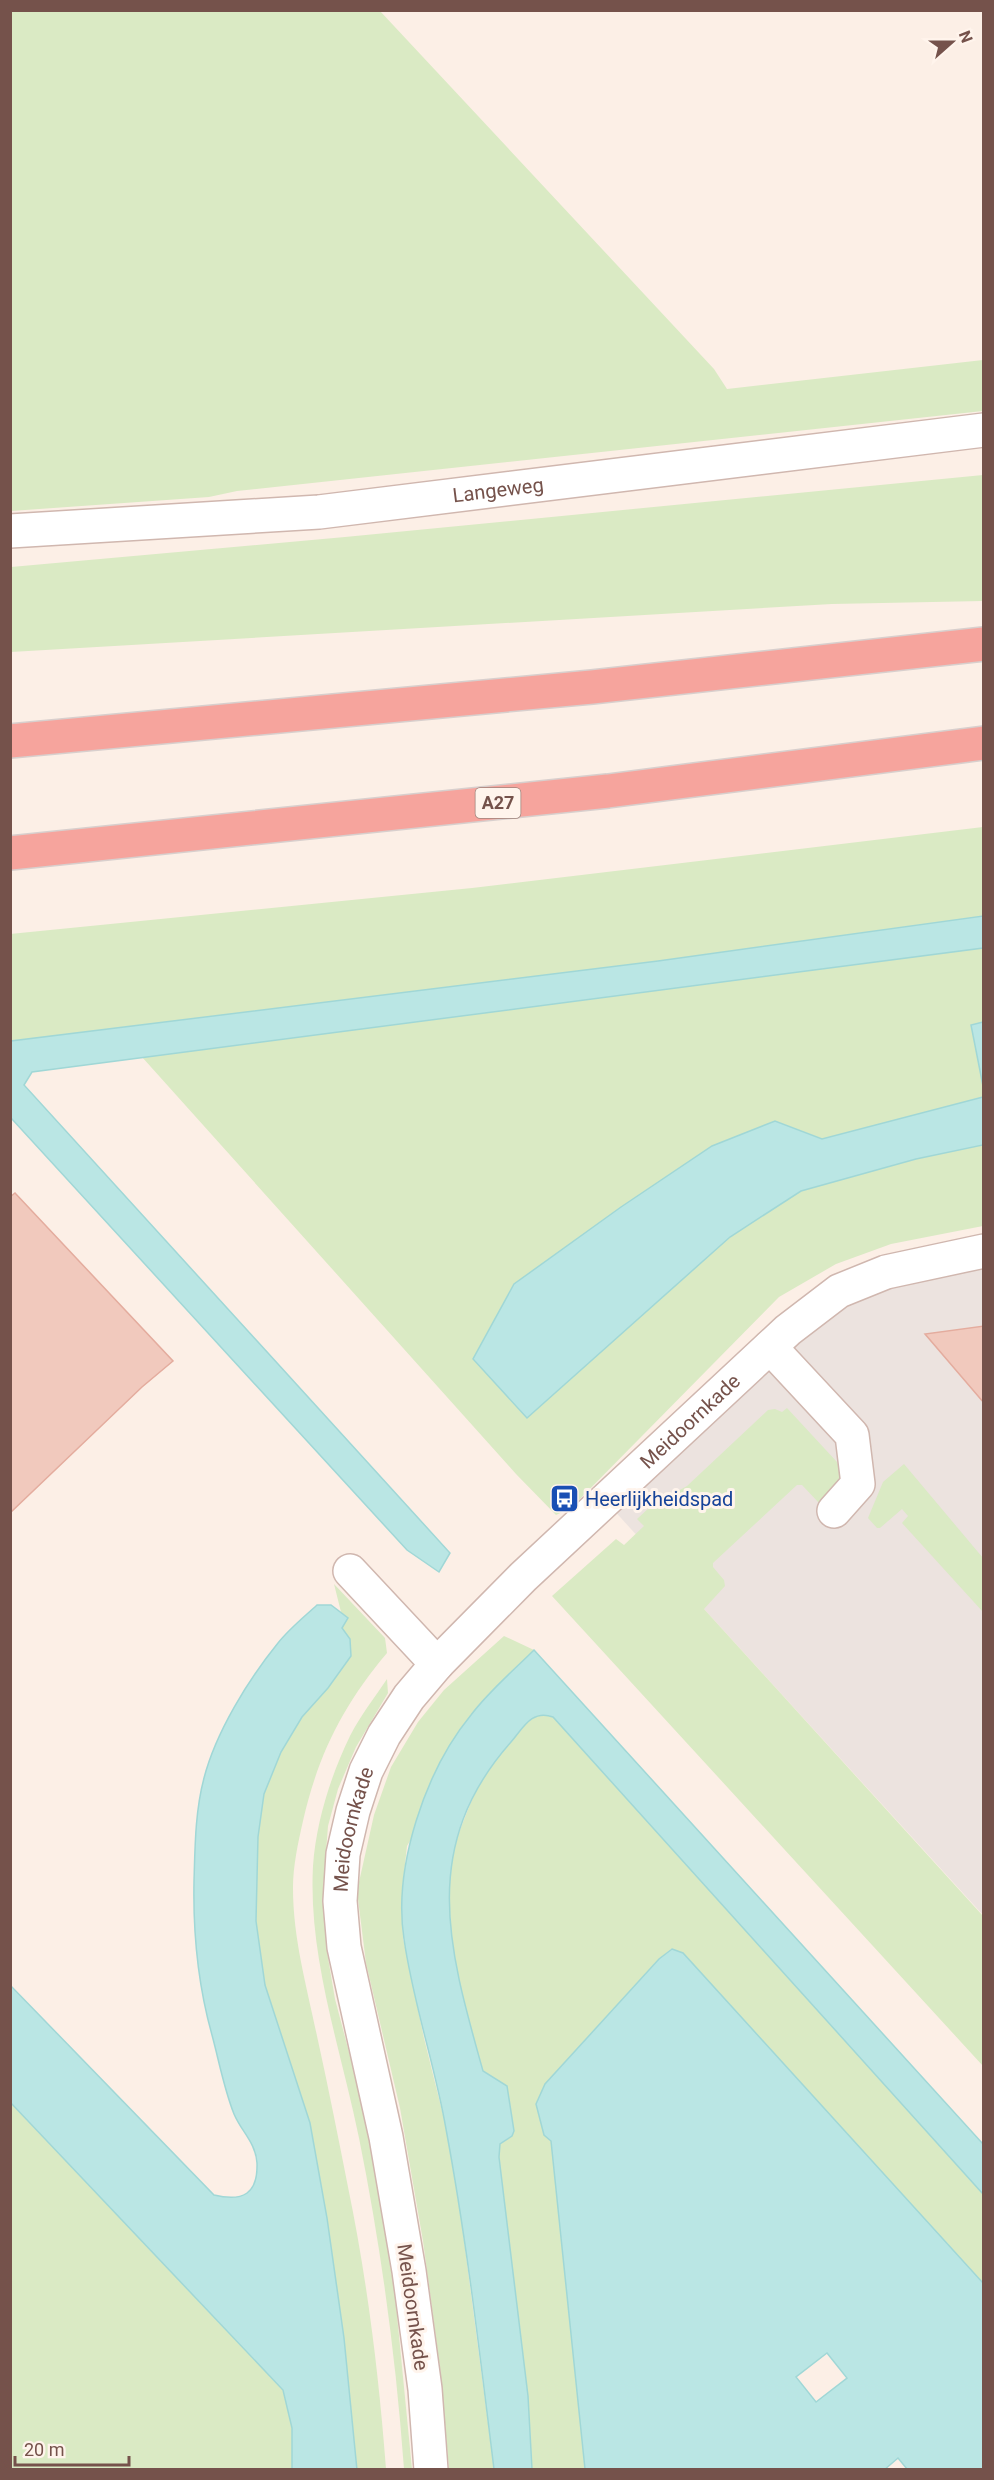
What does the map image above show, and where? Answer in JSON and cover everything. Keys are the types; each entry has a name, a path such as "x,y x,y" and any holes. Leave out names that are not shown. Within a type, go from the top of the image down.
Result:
{"highway":[{"path":"10,741 592,687 984,644"},
{"name":"A27","path":"10,853 608,791 984,743"}],"street":[{"name":"Langeweg","path":"10,531 319,512 984,430"},
{"name":"Meidoornkade","path":"431,2469 424,2389 409,2271 386,2138 344,1947 340,1901 343,1854 353,1811 366,1771 384,1735 409,1697 437,1664 523,1577 788,1330 840,1291 886,1272 984,1251"},
{"path":"770,1347 852,1436 858,1484 834,1511"},
{"path":"350,1570 437,1664"}],"shaded area":[{"path":"983,1238 983,1915 610,1506 841,1298"}],"green space":[{"path":"11,10 380,11 714,369 727,389 983,360 983,411 237,491 209,497 11,511"},
{"path":"983,475 983,601 832,604 11,652 11,567"},
{"path":"983,827 983,916 658,961 11,1041 10,934 472,888"},
{"path":"983,948 983,1022 971,1025 983,1086 983,1097 822,1139 775,1121 730,1237 801,1191 916,1159 983,1145 983,1226 891,1244 836,1264 779,1297 571,1508 556,1515 516,1474 142,1057"},
{"path":"787,1408 837,1462 843,1478 825,1503 819,1503 802,1485 797,1485 713,1563 713,1567 724,1580 725,1586 704,1609 983,1916 983,2066 552,1596 616,1539 624,1545 644,1526 637,1519 651,1506 687,1486 768,1410 775,1409 782,1412"},
{"path":"904,1464 983,1558 983,1612 902,1523 908,1516 902,1509 880,1528 877,1528 868,1518 883,1482"},
{"path":"334,1584 385,1638 387,1653 371,1672 345,1712 316,1774 296,1854 293,1880 295,1926 367,2292 386,2469 357,2469 344,2338 327,2218 310,2123 265,1985 256,1921 258,1837 264,1794 281,1752 302,1717 328,1688 351,1656 350,1639 342,1628 348,1618 341,1612"},
{"path":"504,1636 534,1650 511,1674 407,1846 402,1892 403,1938 446,2127 462,2225 494,2469 449,2469 440,2368 423,2241 400,2108 366,1963 357,1891 374,1815 391,1767 418,1722 444,1690"},
{"path":"387,1679 388,1693 356,1747 338,1789 328,1826 323,1891 327,1952 335,1999 355,2075 374,2166 395,2295 412,2469 404,2469 397,2386 381,2261 359,2138 327,2003 313,1900 313,1866 317,1833 331,1783 354,1729"},
{"path":"543,1713 553,1717 983,2194 983,2283 683,1953 671,1949 659,1959 545,2084 536,2104 544,2135 551,2140 585,2469 532,2469 528,2396 499,2157 500,2144 512,2136 514,2131 507,2087 483,2071 458,1979 448,1907 448,1883 452,1856 474,1795 492,1764 517,1734 531,1719"},
{"path":"10,2102 283,2390 292,2428 292,2469 11,2469"}],"water":[{"path":"983,916 983,948 32,1072 24,1085 450,1553 439,1572 407,1550 11,1118 11,1041 658,961"},
{"path":"984,1022 983,1086 971,1025"},
{"path":"983,1097 983,1145 916,1159 801,1191 730,1237 527,1418 473,1359 514,1284 621,1207 712,1146 775,1121 822,1139"},
{"path":"317,1605 331,1605 348,1618 342,1628 350,1639 351,1656 328,1688 302,1717 281,1752 264,1794 258,1837 256,1921 265,1985 310,2123 327,2218 344,2338 357,2470 292,2469 292,2428 283,2390 10,2102 11,1986 214,2195 241,2196 251,2189 257,2174 256,2156 234,2114 227,2095 200,1978 194,1901 197,1817 209,1761 234,1707 255,1673 278,1643"},
{"path":"534,1650 983,2144 983,2194 553,1717 546,1715 534,1718 520,1731 482,1781 463,1821 452,1860 449,1900 452,1941 460,1983 483,2071 507,2086 514,2131 512,2136 500,2144 499,2157 528,2396 532,2469 494,2469 473,2299 454,2171 404,1939 403,1882 416,1821 427,1792 454,1738 493,1689"},
{"path":"672,1949 683,1953 983,2283 983,2469 907,2469 898,2458 884,2470 585,2469 551,2141 544,2135 536,2104 545,2084 659,1959","holes":["827,2353 847,2378 816,2402 796,2377"]}],"building":[{"path":"15,1193 173,1361 142,1387 10,1513 10,1197"},
{"path":"984,1326 984,1403 925,1334"}],"place":[{"name":"Heerlijkheidspad","path":"564,1499"}]}
